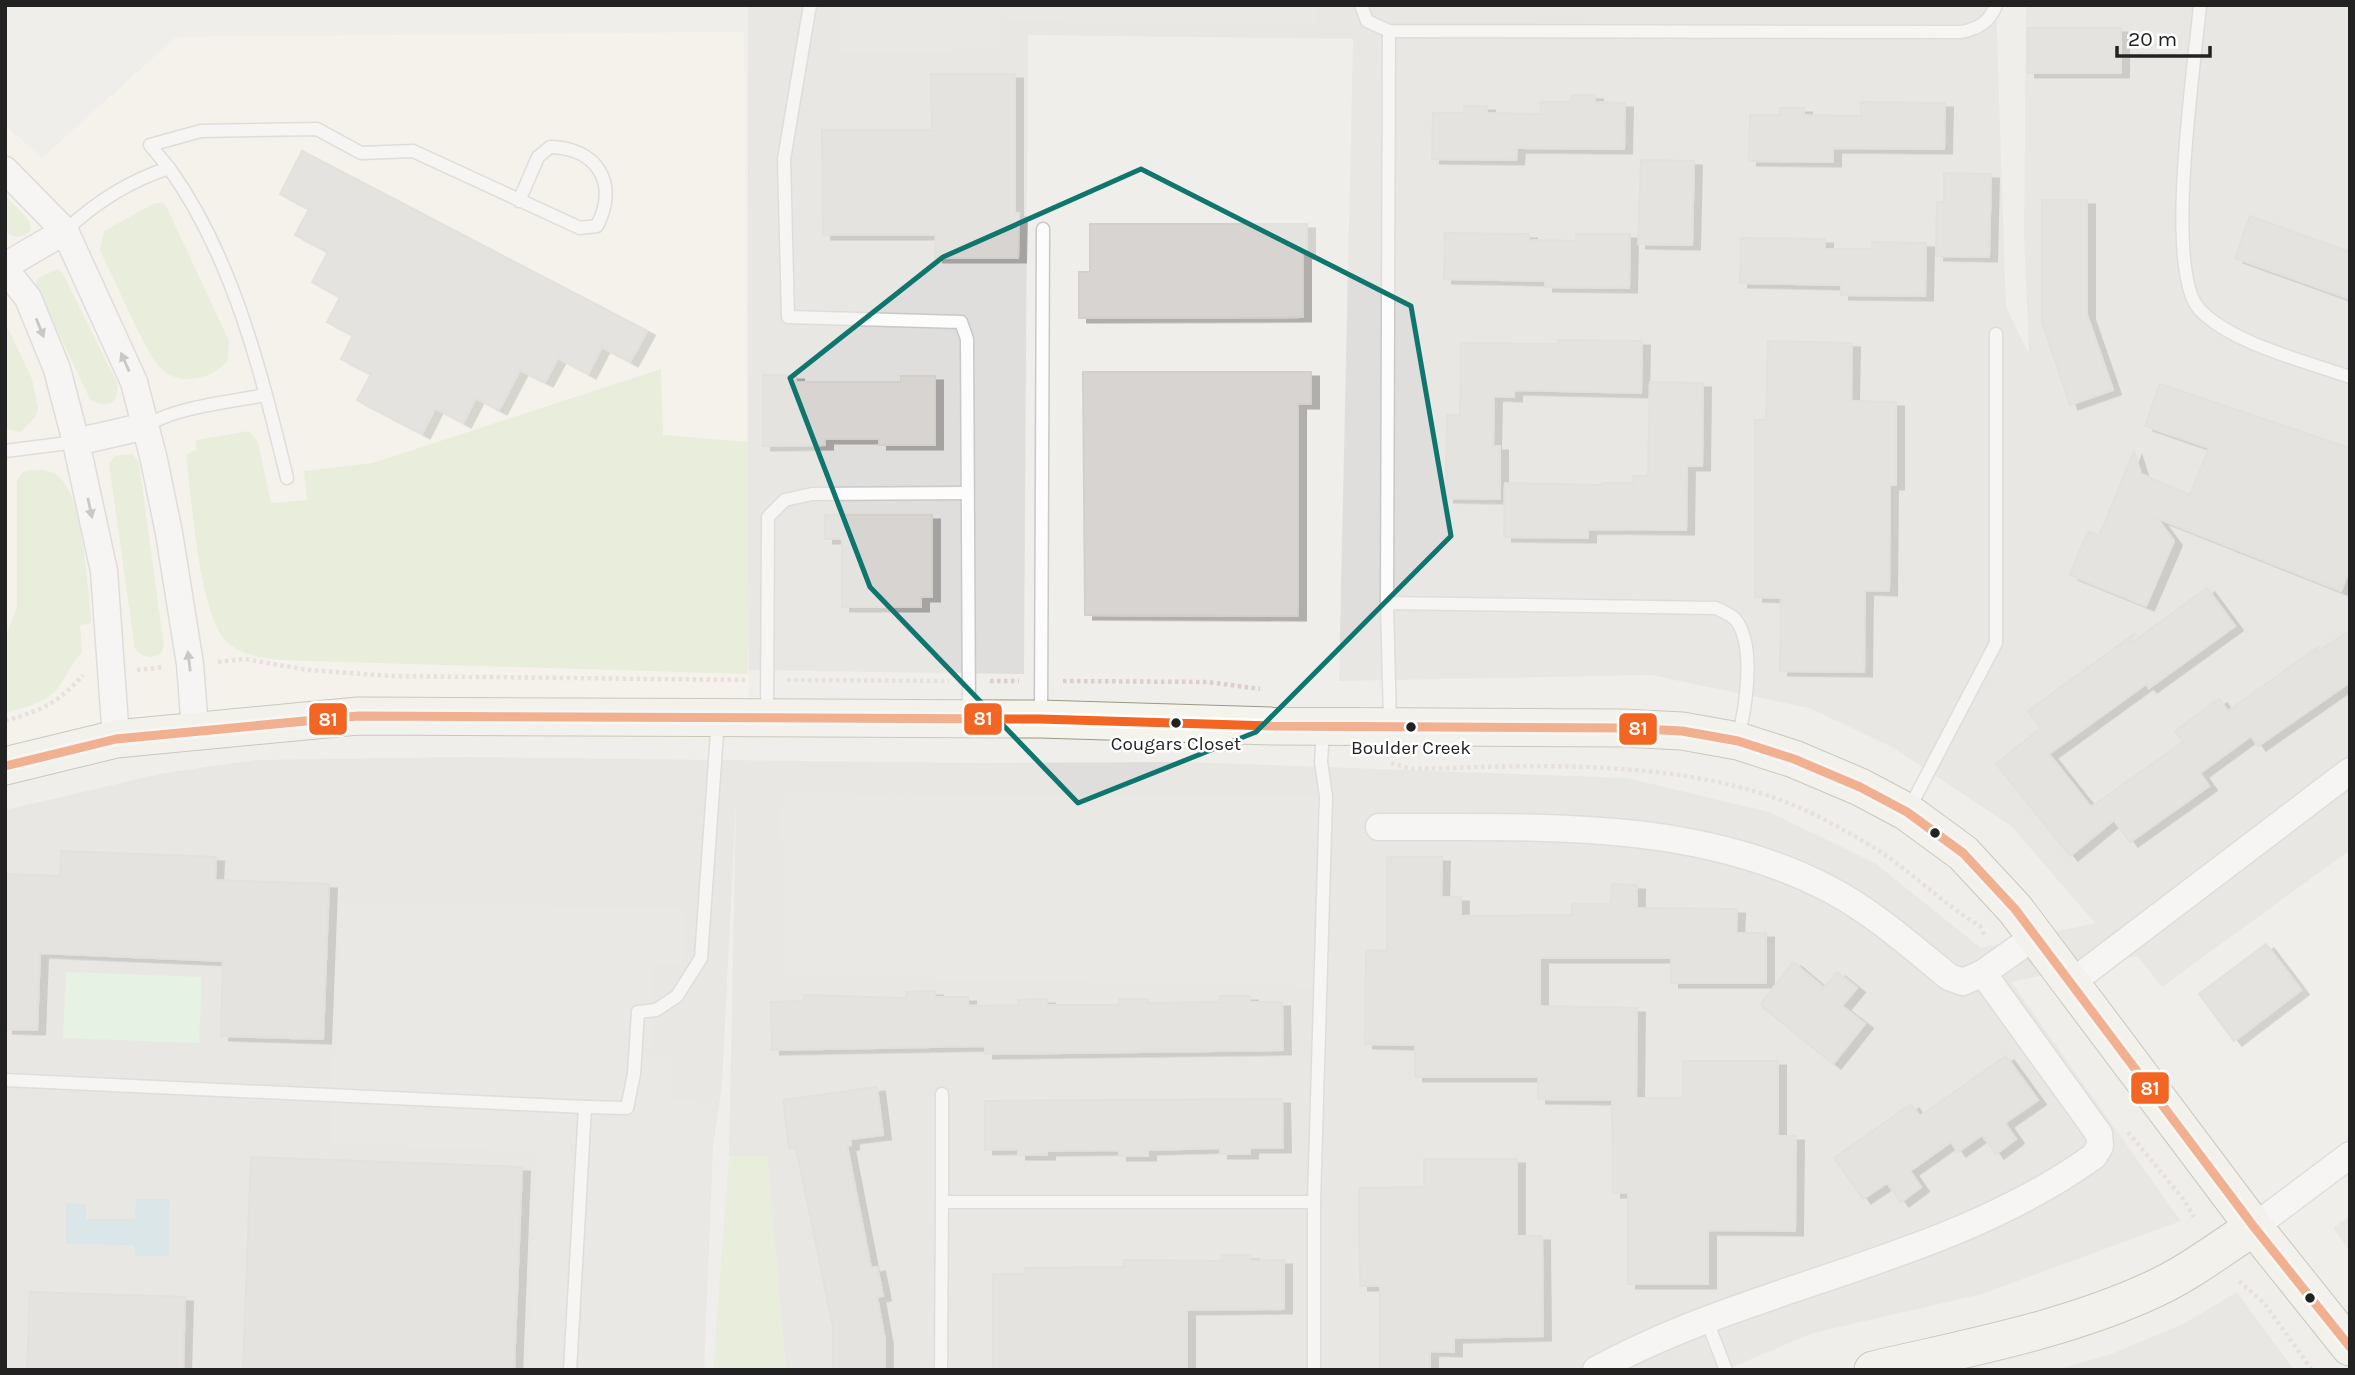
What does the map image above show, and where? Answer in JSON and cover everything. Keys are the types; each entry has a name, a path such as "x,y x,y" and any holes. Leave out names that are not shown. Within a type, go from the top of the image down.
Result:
{"main road":[{"path":"5,766 116,739 195,729 358,716 1040,719 1324,726 1623,728 1682,732 1738,741 1824,771 1907,812 1963,853 2035,936 2253,1227 2350,1347"},
{"path":"1873,1370 1941,1362 2099,1311 2155,1288 2253,1227"}],"street":[{"path":"5,170 65,231 134,382 169,533 190,664 195,729"},
{"path":"65,231 5,268 28,298 57,369 76,442 104,571 116,739"},
{"path":"76,442 146,426"},
{"path":"2071,982 2350,771"},
{"path":"1379,827 1603,831 1710,844 1774,864 1829,889 1877,919 1956,981 1969,981 2035,936"},
{"path":"1596,1370 1640,1346 1799,1285 1915,1247 1998,1210 2084,1163 2099,1150 2100,1138 2091,1120 1983,973"},
{"path":"2253,1227 2350,1155"}],"lane":[{"path":"810,5 784,159 788,317 961,322 967,339 969,719"},
{"path":"1361,5 1367,21 1390,31 1961,32 1984,24 1991,17 1996,5"},
{"path":"2200,5 2181,225 2185,272 2198,309 2230,332 2350,377"},
{"path":"1390,31 1387,603 1391,727"},
{"path":"286,478 251,345 226,277 194,203 150,145 201,131 317,129 361,153 413,151 519,201 580,228 597,226 605,209 606,192 600,172 589,156 570,147 550,147 538,157 519,201"},
{"path":"65,231 91,207 139,178 169,169"},
{"path":"1040,719 1043,229"},
{"path":"1907,812 1996,643 1996,334"},
{"path":"146,426 212,405 265,395"},
{"path":"5,451 76,442"},
{"path":"767,719 768,517 785,500 812,494 967,493"},
{"path":"1387,603 1716,608 1734,618 1744,636 1747,702 1738,741"},
{"path":"5,1080 627,1108 634,1074 639,1012 656,1010 677,996 701,958 718,719"},
{"path":"1314,1370 1314,1202 1326,808 1321,762 1324,726"},
{"path":"941,1370 942,1094"},
{"path":"570,1370 585,1107"},
{"path":"942,1202 1314,1202"},
{"path":"1707,1321 1726,1370"}],"path":[{"path":"5,720 50,705 73,689 82,675"},
{"path":"2239,1281 2264,1303 2312,1370"}],"highlighted area":[{"path":"1141,169 1411,306 1451,536 1256,732 1078,803 870,587 790,378 943,257"}],"shaded area":[{"path":"748,5 1996,5 2006,307 2029,354 2024,235 2026,5 2350,5 2350,850 2162,987 2137,956 2011,982 2181,1221 1982,1294 1813,1333 1725,1370 786,1370 767,1156 729,1156 736,801 722,1085 713,1146 704,1370 5,1370 5,810 164,773 255,760 466,757 982,763 1186,762 1627,778 1769,812 1875,863 1981,948 2095,923 2011,826 1890,746 1809,708 1651,675 1339,681 1353,39 1028,35 1024,674 748,670"},
{"path":"840,5 1318,5 1318,24 1001,21 1002,50 839,52"},
{"path":"744,32 749,719 445,715 5,766 5,125 42,158 176,37"},
{"path":"782,794 1326,796 1319,987 784,975"},
{"path":"340,902 683,909 682,966 653,965 650,1054 674,1055 673,1100 714,1102 704,1370 528,1370 536,1152 331,1143"},
{"path":"2350,1216 2350,1251 2333,1228"},
{"path":"2237,1292 2294,1370 2056,1370 2111,1354 2185,1323"}],"green space":[{"path":"5,196 29,220 31,230 24,235 15,237 5,231"},
{"path":"155,203 163,203 167,208 229,341 228,360 213,373 203,377 183,379 164,372 157,364 100,251 104,231"},
{"path":"57,269 62,272 117,383 117,395 111,403 96,403 90,399 36,286 37,279"},
{"path":"5,322 32,379 38,408 36,416 21,432 5,429"},
{"path":"661,369 663,435 748,442 748,674 278,660 242,652 224,639 208,603 198,551 186,455 196,450 196,440 249,431 258,442 271,503 307,500 304,471 373,463"},
{"path":"132,454 139,462 164,647 161,653 151,657 144,656 135,649 109,464 115,456"},
{"path":"23,472 51,472 61,479 69,490 80,525 92,623 80,625 82,652 56,691 36,704 5,713 5,637 17,608 17,481"},
{"path":"66,972 202,977 199,1043 63,1038"},
{"path":"729,1156 767,1156 786,1370 713,1370"}],"water":[{"path":"136,1199 170,1199 169,1256 135,1256 134,1245 66,1244 66,1203 86,1204 86,1219 135,1219"}],"building":[{"path":"2027,28 2121,28 2121,73 2027,73"},
{"path":"931,74 1015,74 1015,213 1019,213 1018,258 935,258 936,235 823,235 822,130 932,130"},
{"path":"1572,95 1595,95 1595,102 1625,103 1624,149 1517,148 1516,160 1432,159 1433,113 1464,113 1464,106 1487,106 1487,113 1541,114 1541,102 1571,102"},
{"path":"1861,102 1945,103 1944,149 1833,148 1833,162 1749,161 1750,115 1780,115 1780,108 1804,108 1804,115 1861,116"},
{"path":"302,151 647,331 630,362 602,347 588,374 558,358 545,382 520,370 499,410 476,398 463,423 435,408 422,434 357,400 371,374 341,359 353,335 327,322 340,297 312,282 328,252 295,235 309,209 280,194"},
{"path":"1641,160 1694,161 1692,245 1638,244"},
{"path":"1944,173 1991,174 1989,257 1936,256 1937,202 1944,202"},
{"path":"2042,200 2087,200 2087,315 2113,390 2070,405 2042,322"},
{"path":"2250,216 2350,252 2350,299 2235,258"},
{"path":"1090,224 1307,224 1307,254 1303,254 1303,317 1079,318 1079,272 1090,272"},
{"path":"1445,233 1529,234 1529,240 1576,241 1576,234 1630,234 1629,288 1545,287 1545,281 1444,279"},
{"path":"1741,238 1825,239 1825,249 1872,249 1872,242 1926,243 1925,296 1841,295 1841,285 1740,283"},
{"path":"1558,340 1642,341 1641,393 1514,390 1514,397 1494,396 1493,446 1500,446 1500,499 1446,498 1447,415 1460,415 1461,343 1558,344"},
{"path":"1768,341 1852,343 1851,401 1896,402 1896,485 1890,485 1889,591 1865,590 1864,672 1780,671 1781,598 1755,597 1755,420 1766,420"},
{"path":"1083,372 1311,372 1311,404 1298,404 1298,616 1085,615"},
{"path":"763,375 796,375 796,382 901,382 901,376 935,376 935,445 879,445 879,439 825,439 825,445 763,446"},
{"path":"1650,382 1703,383 1702,466 1687,466 1686,530 1588,529 1588,538 1504,537 1505,483 1602,485 1633,483 1633,476 1648,476"},
{"path":"2160,384 2350,448 2350,569 2341,591 2157,518 2174,541 2146,606 2070,575 2088,531 2099,536 2134,452 2141,474 2190,495 2209,448 2145,426"},
{"path":"825,515 932,515 932,597 921,597 921,607 842,607 842,539 825,539"},
{"path":"2207,588 2235,626 2149,688 2146,684 2049,754 2091,807 2183,742 2175,731 2219,699 2228,711 2319,646 2315,654 2350,630 2350,682 2258,746 2251,736 2200,773 2209,786 2130,842 2114,820 2070,856 1996,764 2041,728 2028,711 2134,634 2130,644"},
{"path":"61,851 216,857 215,880 329,884 323,1039 221,1036 223,961 40,953 37,1030 5,1029 5,874 60,876"},
{"path":"1387,857 1442,857 1441,897 1461,897 1461,916 1572,915 1572,904 1611,904 1612,884 1637,885 1637,908 1737,909 1736,933 1766,933 1766,983 1671,983 1671,958 1540,958 1540,1006 1637,1008 1636,1098 1683,1098 1683,1061 1778,1061 1778,1136 1796,1136 1795,1231 1708,1230 1708,1284 1628,1284 1628,1193 1613,1193 1612,1100 1538,1099 1538,1077 1415,1077 1415,1045 1365,1044 1366,950 1387,951"},
{"path":"2266,944 2301,990 2234,1041 2199,994"},
{"path":"1793,962 1824,988 1837,972 1857,988 1842,1006 1865,1024 1833,1064 1760,1005"},
{"path":"935,991 935,997 968,997 968,1006 1018,1005 1018,1000 1047,999 1047,1005 1119,1005 1119,999 1148,999 1148,1003 1220,1002 1220,996 1250,996 1250,1002 1282,1002 1283,1050 985,1054 985,1046 772,1050 771,1002 804,1001 804,995 906,998 906,992"},
{"path":"2006,1056 2038,1100 2005,1123 2016,1139 1996,1154 1982,1135 1958,1152 1951,1142 1910,1171 1921,1187 1901,1202 1887,1183 1863,1199 1834,1158 1911,1104 1920,1116"},
{"path":"877,1087 883,1135 851,1139 851,1145 847,1146 871,1268 877,1267 883,1296 877,1297 885,1340 885,1370 833,1370 833,1328 796,1147 789,1148 783,1100"},
{"path":"1282,1099 1283,1148 1250,1148 1250,1154 1220,1154 1220,1148 1148,1150 1148,1156 1119,1156 1119,1150 1047,1151 1047,1155 1018,1155 1018,1149 985,1150 985,1101"},
{"path":"251,1157 522,1167 514,1370 243,1370"},
{"path":"1424,1159 1517,1159 1517,1236 1542,1236 1543,1336 1454,1338 1454,1352 1430,1351 1430,1370 1380,1370 1380,1286 1360,1286 1359,1188 1424,1187"},
{"path":"1222,1255 1251,1255 1251,1261 1284,1260 1284,1309 1187,1310 1187,1370 993,1370 993,1274 1025,1274 1025,1268 1124,1267 1124,1260 1222,1261"},
{"path":"30,1292 185,1297 183,1370 27,1370"}],"transit line":[{"name":"81","path":"5,766 116,739 358,716 1040,719 1272,726 1623,728 1682,731 1738,741 1794,759 1860,787 1907,812 1963,853 2015,909 2254,1227 2350,1347"}],"place":[{"name":"Cougars Closet","path":"1176,723"},
{"name":"Boulder Creek","path":"1411,727"}]}
